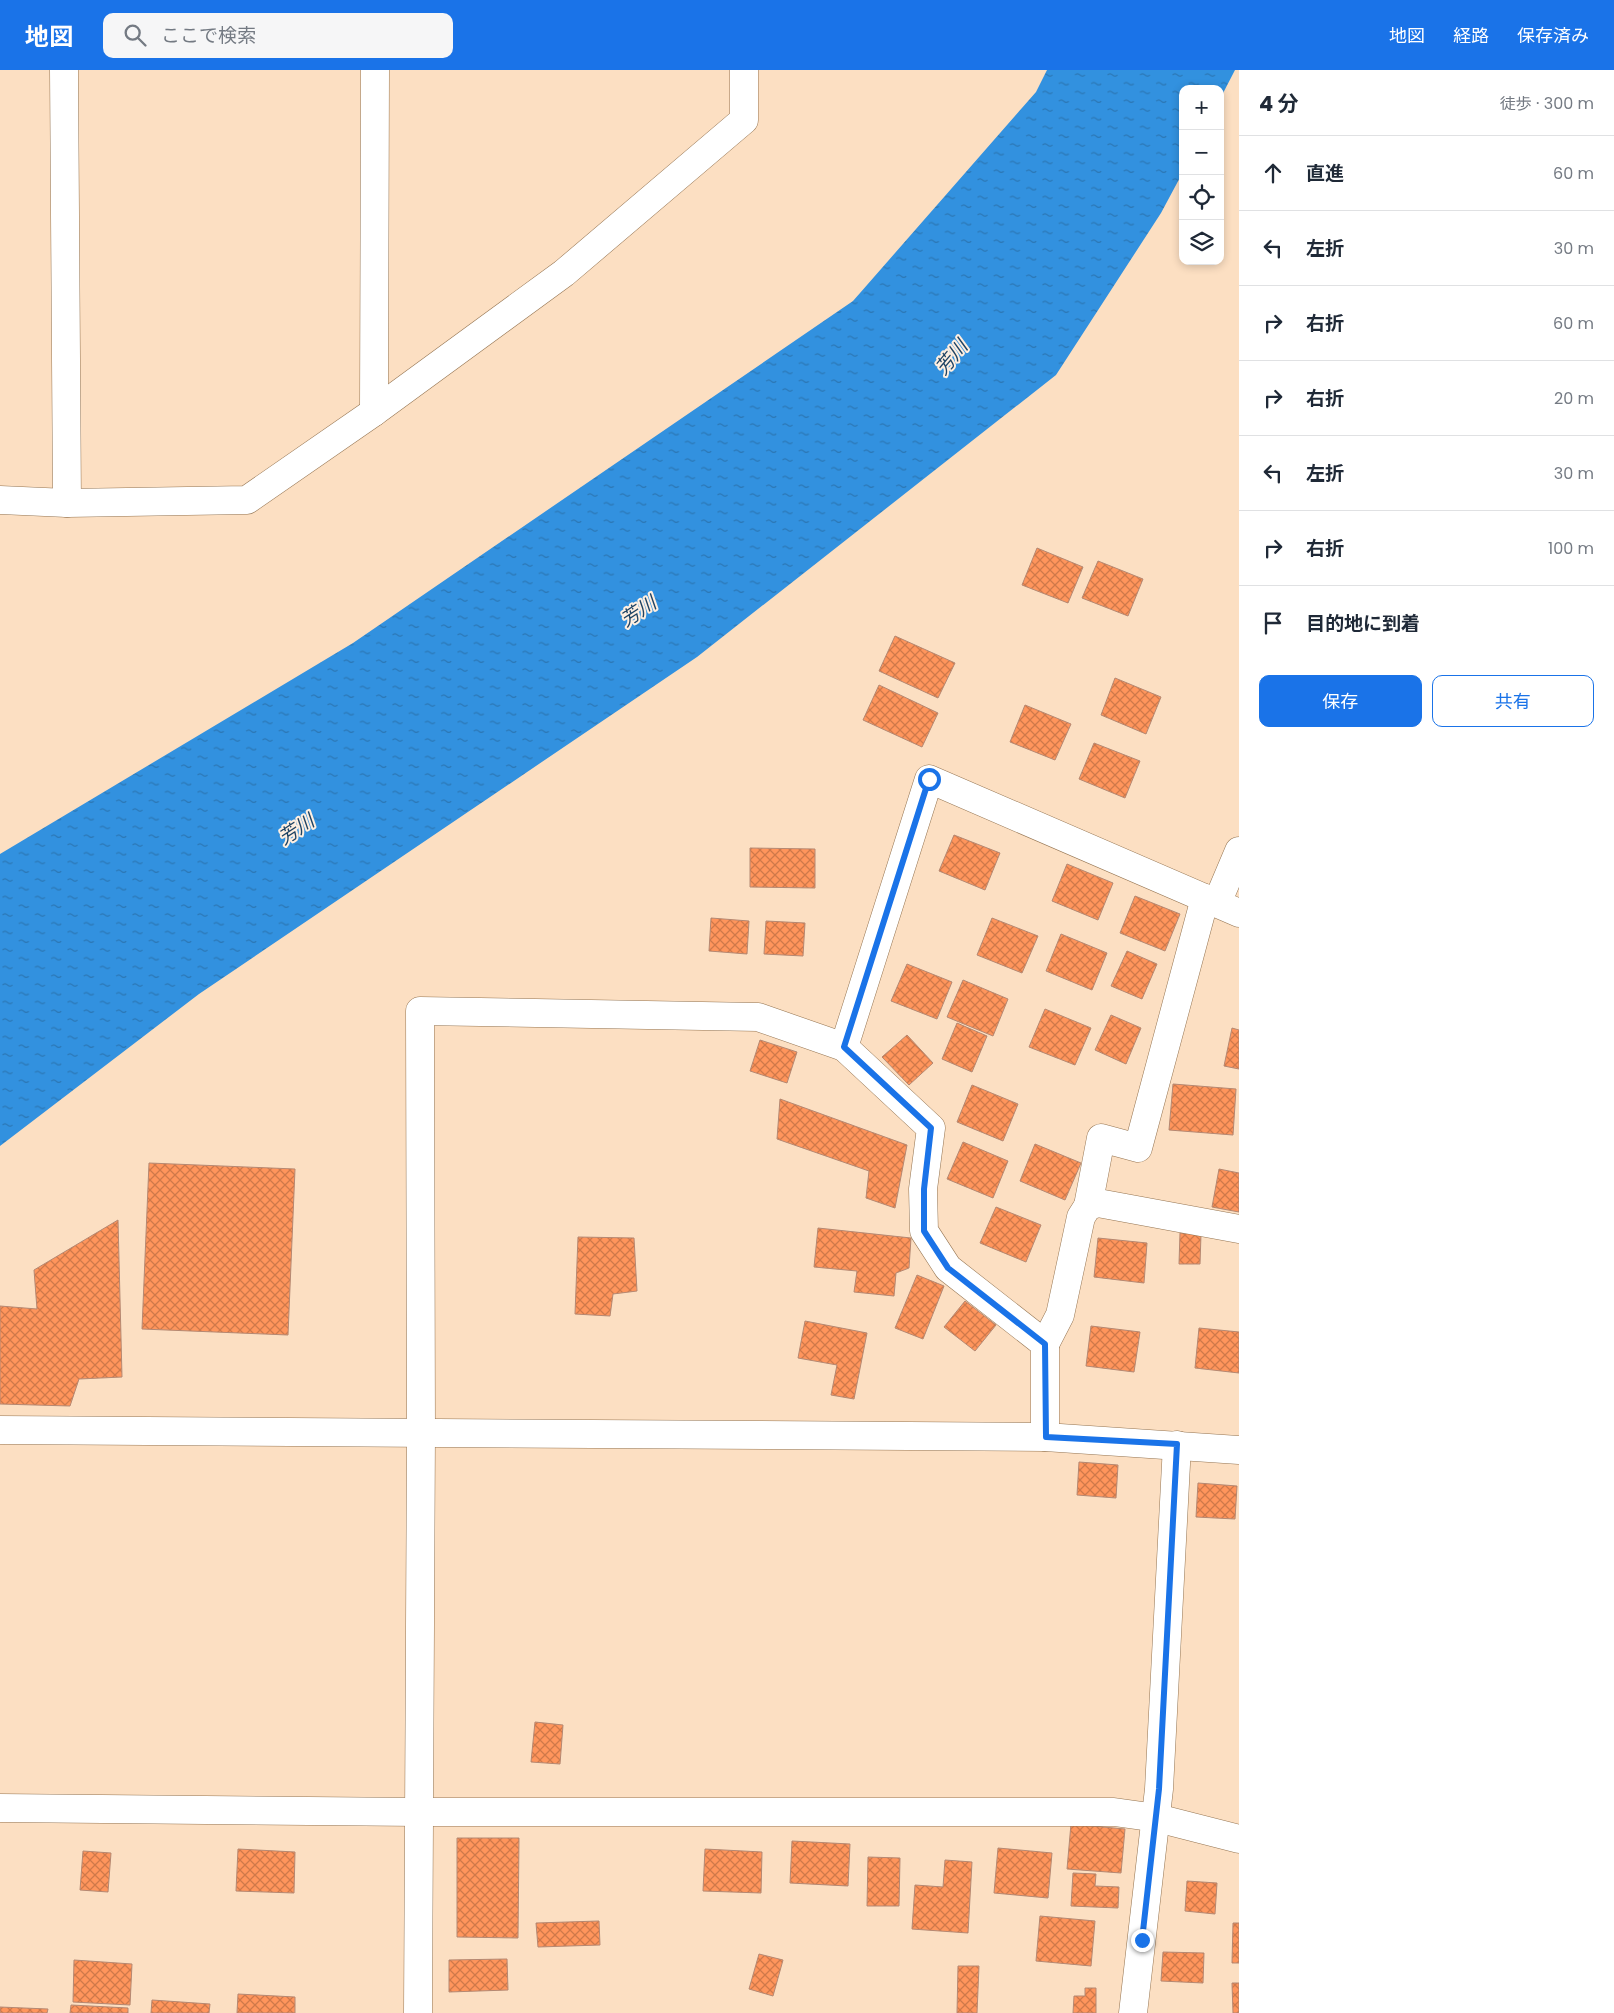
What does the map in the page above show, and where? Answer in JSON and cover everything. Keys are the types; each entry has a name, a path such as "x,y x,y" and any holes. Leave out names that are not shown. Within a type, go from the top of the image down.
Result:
{"street":[{"path":"64,70 67,503"},
{"path":"374,412 375,70"},
{"path":"0,500 67,503 247,500 374,412 564,273 744,120 744,70"},
{"path":"844,1047 929,779 1220,905"},
{"path":"1046,1437 1045,1344 1060,1315 1082,1217 1088,1206 1101,1138 1138,1148 1239,851"},
{"path":"418,2013 421,1432 420,1010 758,1017 844,1047 931,1128 924,1189 924,1231 948,1268 1045,1344"},
{"path":"1088,1206 1098,1203 1239,1229"},
{"path":"0,1430 1046,1437 1177,1444 1239,1450"},
{"path":"1133,2013 1157,1818 1177,1444"},
{"path":"0,1808 419,1812 1114,1812 1157,1818 1239,1839"}],"water":[{"name":"芳川","path":"1047,70 1235,70 1224,91 1224,85 1179,85 1179,179 1161,213 1056,375 697,657 199,994 0,1146 0,854 353,643 853,301 1036,92"}],"building":[{"path":"1037,548 1083,567 1068,603 1022,585"},
{"path":"1098,561 1143,579 1128,616 1082,598"},
{"path":"895,636 955,663 938,698 879,671"},
{"path":"1115,678 1161,697 1146,734 1101,715"},
{"path":"879,685 938,713 922,747 863,720"},
{"path":"1025,705 1071,724 1055,760 1010,742"},
{"path":"1094,743 1140,761 1125,798 1079,779"},
{"path":"954,835 1000,853 985,890 939,871"},
{"path":"750,848 815,849 815,888 750,887"},
{"path":"1067,864 1113,883 1098,920 1052,901"},
{"path":"1135,896 1180,914 1165,951 1120,933"},
{"path":"711,918 749,921 747,954 709,951"},
{"path":"992,918 1038,936 1022,973 977,955"},
{"path":"766,921 805,923 803,956 764,954"},
{"path":"1061,934 1107,953 1092,990 1046,971"},
{"path":"1127,951 1157,964 1142,999 1111,986"},
{"path":"907,964 952,982 937,1019 891,1001"},
{"path":"963,980 1008,999 993,1036 947,1017"},
{"path":"1045,1009 1091,1028 1075,1065 1029,1047"},
{"path":"1111,1015 1141,1028 1126,1064 1095,1050"},
{"path":"957,1023 987,1036 972,1072 942,1059"},
{"path":"1232,1028 1239,1030 1239,1069 1224,1066"},
{"path":"907,1035 933,1063 909,1085 882,1057"},
{"path":"760,1040 797,1052 787,1083 750,1071"},
{"path":"1173,1084 1236,1089 1233,1135 1169,1130"},
{"path":"972,1085 1018,1104 1003,1141 957,1122"},
{"path":"780,1099 907,1145 895,1208 866,1198 869,1171 777,1139"},
{"path":"963,1142 1008,1161 993,1198 947,1179"},
{"path":"1035,1144 1081,1163 1065,1200 1020,1181"},
{"path":"149,1163 295,1169 288,1335 142,1329"},
{"path":"1219,1169 1239,1173 1239,1212 1212,1207"},
{"path":"996,1207 1041,1225 1026,1262 980,1243"},
{"path":"118,1220 122,1377 79,1379 70,1406 0,1404 0,1306 37,1309 34,1270"},
{"path":"818,1228 911,1238 909,1268 896,1273 894,1296 854,1292 857,1271 814,1267"},
{"path":"1180,1233 1201,1234 1200,1264 1179,1264"},
{"path":"578,1237 634,1238 637,1291 613,1294 610,1316 575,1314"},
{"path":"1098,1238 1147,1243 1144,1283 1094,1277"},
{"path":"917,1275 944,1286 923,1339 895,1328"},
{"path":"965,1301 996,1325 975,1351 944,1327"},
{"path":"805,1321 867,1333 854,1399 831,1395 837,1365 798,1358"},
{"path":"1091,1326 1140,1332 1134,1372 1086,1366"},
{"path":"1199,1328 1239,1332 1239,1373 1195,1368"},
{"path":"1079,1462 1118,1465 1116,1498 1077,1495"},
{"path":"1198,1483 1237,1486 1235,1519 1196,1517"},
{"path":"535,1722 563,1725 560,1764 531,1762"},
{"path":"1071,1824 1125,1829 1121,1873 1067,1869"},
{"path":"457,1838 519,1838 518,1938 457,1937"},
{"path":"792,1841 850,1844 848,1886 790,1883"},
{"path":"998,1848 1052,1853 1048,1898 994,1893"},
{"path":"238,1849 295,1852 294,1893 236,1891"},
{"path":"705,1849 762,1852 761,1893 703,1891"},
{"path":"83,1851 111,1853 108,1892 80,1890"},
{"path":"868,1857 900,1858 899,1906 867,1906"},
{"path":"945,1860 972,1862 968,1933 912,1929 915,1885 943,1887"},
{"path":"1073,1873 1096,1874 1095,1886 1119,1887 1118,1908 1071,1906"},
{"path":"1187,1881 1217,1883 1215,1914 1185,1911"},
{"path":"1040,1916 1095,1921 1091,1966 1036,1961"},
{"path":"599,1921 600,1945 538,1947 536,1923"},
{"path":"1233,1923 1239,1923 1239,1963 1232,1963"},
{"path":"1163,1952 1204,1953 1203,1983 1161,1981"},
{"path":"759,1954 783,1960 773,1996 749,1989"},
{"path":"507,1959 508,1990 449,1992 449,1960"},
{"path":"74,1960 132,1964 130,2005 73,2002"},
{"path":"958,1966 979,1966 977,2013 957,2013"},
{"path":"1232,1983 1239,1983 1239,2013 1233,2013"},
{"path":"1085,1988 1096,1988 1096,2013 1073,2013 1074,1996 1085,1996"},
{"path":"238,1994 295,1997 295,2013 237,2013"},
{"path":"152,2000 210,2004 209,2013 151,2013"},
{"path":"71,2005 128,2008 128,2013 70,2013"},
{"path":"0,2007 48,2009 47,2013 0,2013"}],"route":[{"path":"929,779 844,1047 931,1128 924,1189 924,1231 948,1268 1045,1344 1046,1437 1177,1444 1157,1818 1142,1940"}]}
